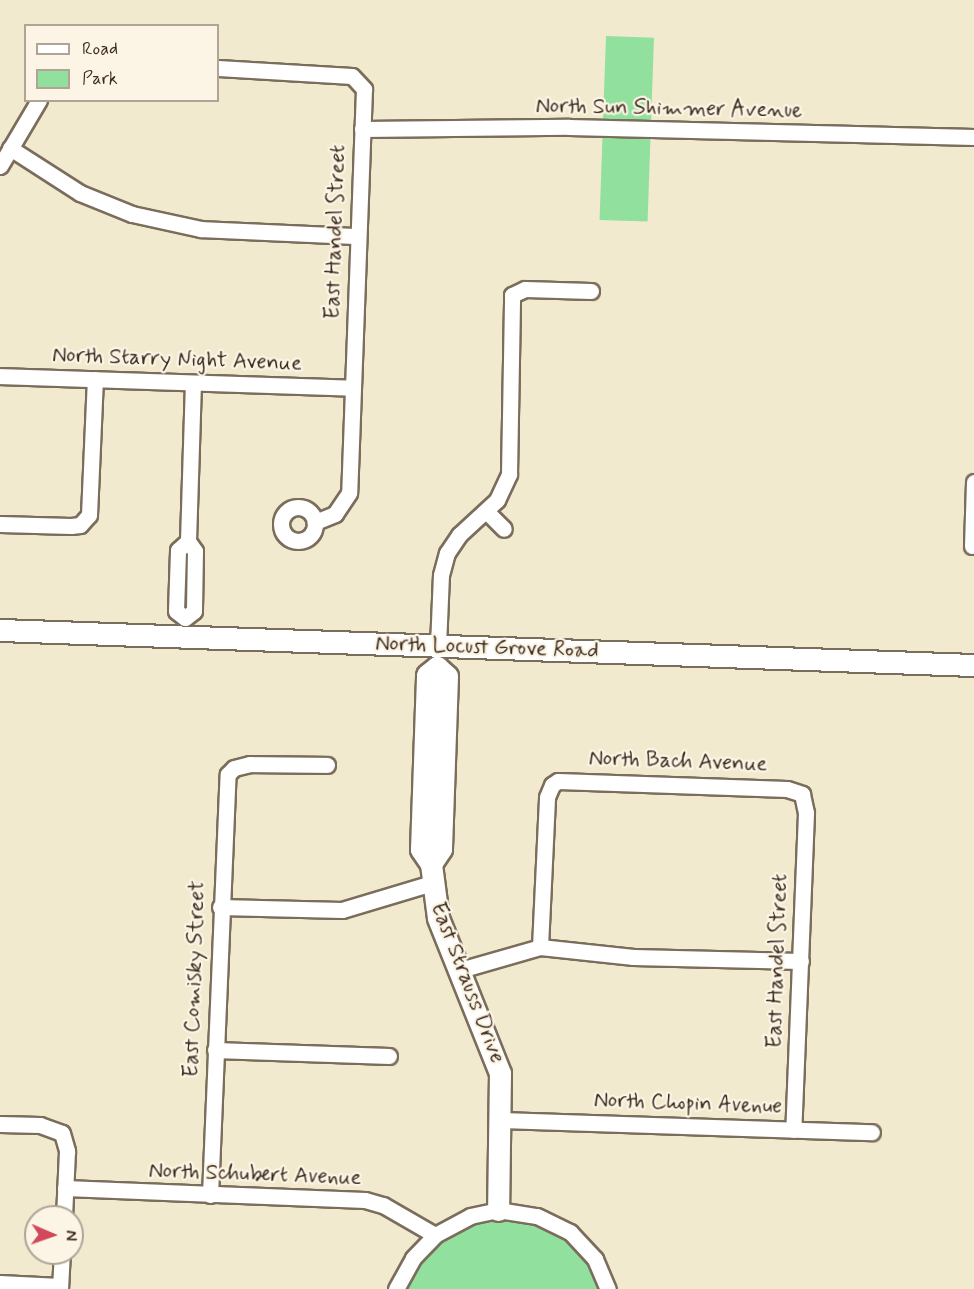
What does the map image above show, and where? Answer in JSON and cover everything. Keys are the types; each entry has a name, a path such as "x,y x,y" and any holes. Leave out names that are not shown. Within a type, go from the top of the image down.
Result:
{"main road":[{"name":"North Locust Grove Road","path":"0,630 185,627 438,646 974,665"},
{"name":"East Strauss Drive","path":"438,646 437,667 426,675 422,849 431,874 438,918 500,1073 498,1210"}],"street":[{"name":"East Handel Street","path":"219,68 359,79 364,89 349,493 335,514 315,522"},
{"path":"0,166 38,102"},
{"name":"North Sun Shimmer Avenue","path":"363,129 499,131 569,127 974,137"},
{"path":"10,148 80,193 132,214 201,229 358,236"},
{"name":"East Strauss Drive","path":"438,646 441,575 447,553 459,535 486,511 505,487 509,474 512,295 525,289 591,291"},
{"name":"North Starry Night Avenue","path":"0,376 353,388"},
{"path":"0,524 71,526 86,520 91,509 94,379"},
{"path":"185,627 194,612 195,551 188,541 193,383"},
{"path":"972,546 974,482"},
{"path":"486,511 504,529"},
{"name":"East Comisky Street","path":"210,1195 225,784 234,768 250,764 327,765"},
{"name":"North Bach Avenue","path":"540,947 547,797 552,785 569,780 787,789 802,794"},
{"name":"East Handel Street","path":"793,1130 806,813 802,794"},
{"path":"220,907 342,910 431,874"},
{"path":"460,970 540,947 633,957 801,961"},
{"path":"215,1050 388,1056"},
{"name":"North Chopin Avenue","path":"501,1120 872,1132"},
{"path":"0,1124 40,1125 62,1132 67,1151 64,1205"},
{"name":"North Schubert Avenue","path":"65,1188 365,1200 382,1205 435,1234"},
{"path":"396,1289 413,1258 435,1234 470,1216 498,1210 537,1216 570,1232 595,1259 609,1289"},
{"path":"0,1283 60,1287 61,1265"}],"green space":[{"path":"606,36 654,38 648,222 600,220"},
{"path":"497,1217 535,1222 565,1237 583,1255 600,1289 407,1289 423,1259 449,1234"}]}
